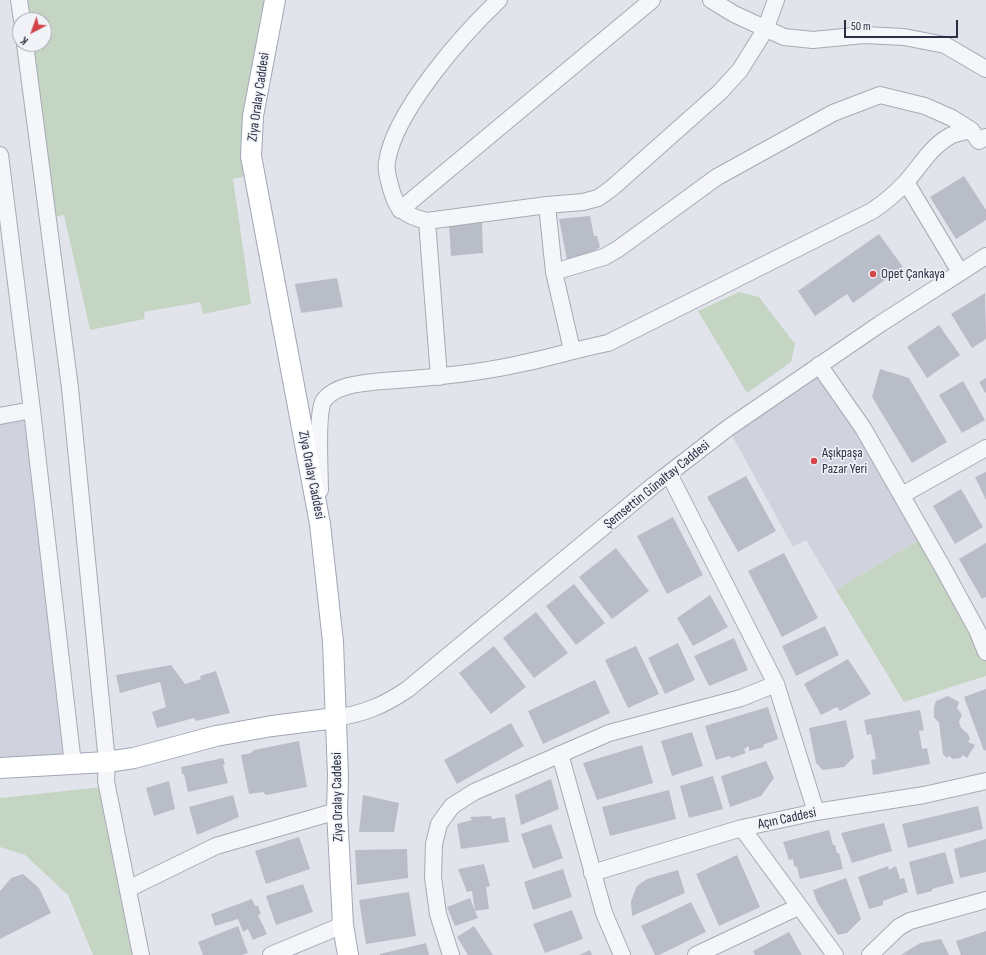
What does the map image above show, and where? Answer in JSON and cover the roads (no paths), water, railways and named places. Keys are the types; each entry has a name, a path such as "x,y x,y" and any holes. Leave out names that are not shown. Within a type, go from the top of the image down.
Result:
{"main road":[{"name":"Ziya Oralay Caddesi","path":"275,0 253,116 251,156 320,524 333,642 338,776 337,811 343,925 348,955"},
{"path":"0,768 106,762 163,752 216,736 272,726 336,718"}],"street":[{"path":"19,0 21,12"},
{"path":"499,0 453,48 408,111 396,134 387,162 392,193 400,210 411,216 427,221 547,205 583,202 598,198 612,188 720,92 740,70 765,30 776,0"},
{"path":"400,210 652,0"},
{"path":"711,0 765,30 784,37 813,40 864,35 904,37 945,45 986,67"},
{"path":"26,52 70,388 106,762 106,781 141,955"},
{"path":"554,272 604,257 717,177 833,113 880,95 925,106 952,118 971,130 979,141 986,137"},
{"path":"320,524 320,427 322,404 325,399 335,391 354,383 439,377 520,364 572,350 608,343 872,211 889,199 906,182 921,162 935,148 951,136 971,130"},
{"path":"0,156 32,410 73,764"},
{"path":"906,182 960,272"},
{"path":"547,205 554,272 572,350"},
{"path":"427,221 439,377"},
{"name":"Şemsettin Günaltay Caddesi","path":"336,718 367,712 388,702 408,689 669,474 728,428 819,365 986,256"},
{"path":"819,365 863,428 981,628 986,652"},
{"path":"0,416 32,410"},
{"path":"902,495 986,448"},
{"path":"669,474 776,684 816,812"},
{"path":"451,955 438,914 433,877 434,844 438,824 452,806 474,792 609,733 741,698 776,684"},
{"path":"560,754 604,913 622,955"},
{"name":"Açın Caddesi","path":"592,873 742,828 816,812 924,795 986,781"},
{"path":"128,889 216,846 337,811"},
{"path":"742,828 835,955"},
{"path":"870,955 894,930 910,921 986,900"},
{"path":"696,955 798,906"},
{"path":"271,955 343,925"}],"place":[{"name":"Opet Çankaya","path":"873,274"},
{"name":"Aşıkpaşa Pazar Yeri","path":"814,461"}]}
